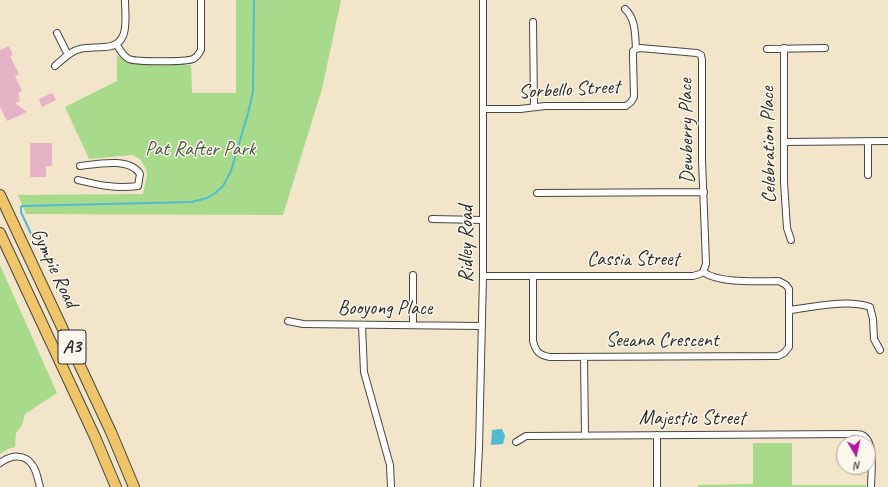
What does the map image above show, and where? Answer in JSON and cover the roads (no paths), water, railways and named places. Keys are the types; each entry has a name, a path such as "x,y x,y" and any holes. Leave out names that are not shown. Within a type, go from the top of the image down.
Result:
{"highway":[{"name":"Gympie Road","path":"0,195 111,432 134,487"},
{"name":"Gympie Road","path":"0,233 95,437 116,487"}],"street":[{"path":"55,66 68,54 81,48 106,48 117,45 123,38 125,32 125,0"},
{"path":"117,45 125,56 133,60 182,60 194,58 199,55 201,50 201,0"},
{"name":"Ridley Road","path":"477,487 484,276 483,0"},
{"name":"Sorbello Street","path":"484,110 508,110 534,107 626,106 634,97 632,56 633,51 636,49 633,21 631,14 625,9"},
{"path":"533,22 534,107"},
{"path":"57,33 68,54"},
{"name":"Dewberry Place","path":"636,49 640,48 690,52 701,55 702,152 706,264 703,272"},
{"name":"Celebration Place","path":"784,48 784,182 787,228 791,240"},
{"path":"767,49 825,48"},
{"path":"784,142 888,141"},
{"path":"868,142 868,175"},
{"path":"78,180 105,187 123,188 138,186 140,174 134,168 126,164 80,166"},
{"path":"537,193 704,192"},
{"path":"432,218 483,220"},
{"name":"Cassia Street","path":"484,276 693,276 703,272 714,278 725,280 779,281"},
{"path":"413,275 413,325"},
{"name":"Seeana Crescent","path":"532,276 533,341 540,356 550,357 778,356 784,354 790,347 789,289 786,285 779,281"},
{"path":"790,310 849,303 862,304 870,307 873,319 874,339 880,350"},
{"name":"Booyong Place","path":"288,321 303,324 482,326"},
{"path":"362,324 364,372 390,465 390,487"},
{"path":"584,357 585,435"},
{"name":"Majestic Street","path":"516,442 526,436 862,435 872,446 872,487"},
{"path":"657,487 658,436"},
{"path":"0,463 12,457 18,456 28,459 34,467 40,487"}],"water":[{"path":"502,429 505,436 503,444 491,445 492,430"}],"waterway":[{"path":"33,238 21,212 22,206 192,202 207,198 223,186 231,171 253,92 254,0"}],"park label":[{"name":"Pat Rafter Park","path":"200,150"}]}
